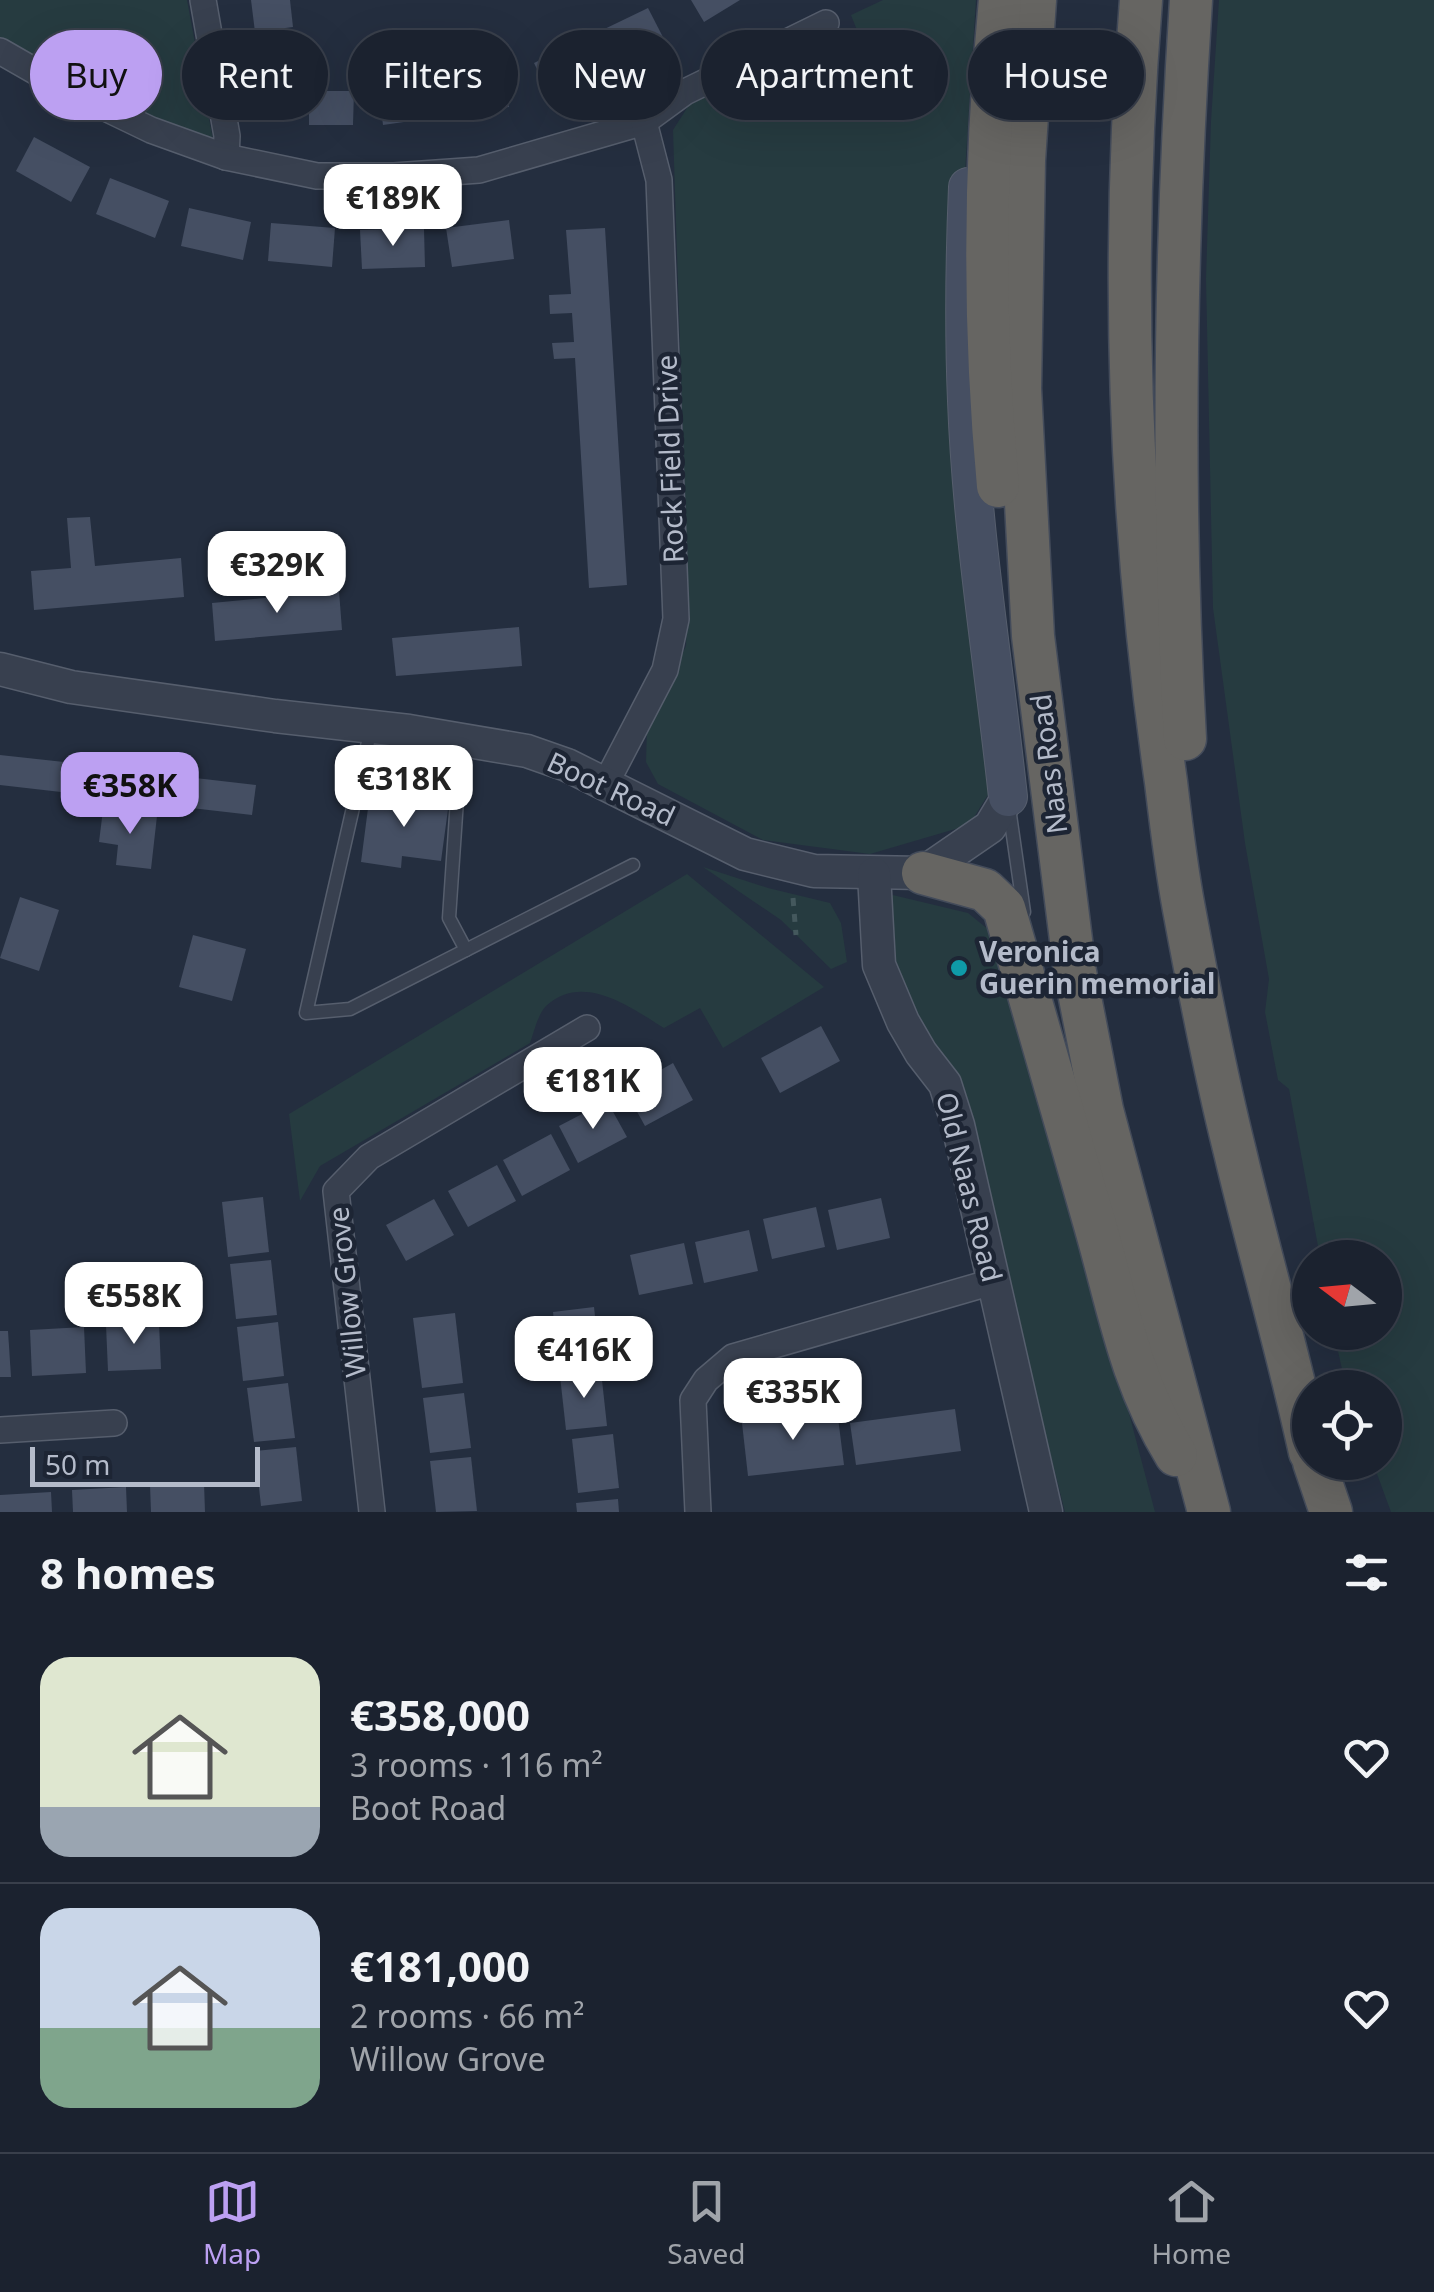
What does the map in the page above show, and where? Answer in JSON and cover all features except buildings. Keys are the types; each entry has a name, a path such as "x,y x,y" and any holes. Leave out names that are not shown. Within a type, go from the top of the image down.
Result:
{"highway":[{"path":"1000,0 989,178 992,422 1013,644 1034,796 1052,877 1052,948"},
{"name":"Naas Road","path":"1034,0 1024,160 1020,389 1052,948 1102,1110 1206,1505"},
{"path":"1141,0 1132,104 1131,291 1135,484 1152,684 1183,906 1234,1152 1292,1370"},
{"path":"1183,906 1190,817 1178,624 1180,168 1192,0"},
{"path":"923,873 985,890 1004,908 1124,1341 1152,1414 1206,1505"},
{"path":"1320,1480 1332,1512"}],"main road":[{"path":"983,0 969,168 965,275 967,403 982,578 1008,797"}],"street":[{"path":"203,0 227,136 226,157"},
{"path":"0,51 68,90 151,130 226,157 316,176 394,176 479,170 644,122 685,92 826,23"},
{"name":"Rock Field Drive","path":"606,784 664,670 676,619 658,180 644,122"},
{"name":"Boot Road","path":"0,669 87,690 462,738 527,752 567,765 745,854 814,871 923,873"},
{"path":"923,873 990,827 1008,797"},
{"name":"Old Naas Road","path":"874,874 879,965 902,1022 945,1084 958,1125 1046,1512"},
{"name":"Willow Grove","path":"372,1512 336,1191 369,1156 586,1028"},
{"path":"698,1512 693,1400 706,1380 733,1357 992,1282"},
{"path":"0,1430 114,1423"}],"lane":[{"path":"371,727 306,1013 350,1008 633,865"},
{"path":"462,738 449,918 466,950"},
{"name":"Naas Road","path":"1008,797 1027,928"},
{"name":"Naas Road","path":"1052,948 1063,1116"}],"path":[{"path":"793,893 796,935"}],"green space":[{"path":"0,0 187,0 193,30 182,30 182,120 209,120 214,145 152,120 162,120 162,30 30,30 30,57 0,42"},
{"path":"883,0 976,0 974,30 968,30 968,120 959,267 998,779 969,825 870,854 763,840 658,784 646,762 647,729 686,646 688,593 673,130 689,105 701,98 701,120 948,120 948,30 857,30 851,15"},
{"path":"1219,0 1434,0 1434,1512 1391,1512 1379,1480 1402,1480 1402,1370 1342,1370 1338,1350 1402,1350 1402,1240 1317,1240 1289,1089 1278,1080 1265,1012 1269,979 1245,843 1213,608 1206,279"},
{"path":"703,867 830,903 841,923 847,962 831,969 781,920"},
{"path":"687,874 824,987 723,1048 700,1008 664,1028 606,996 575,992 560,996 543,1009 530,1043 320,1166 300,1201 289,1114"},
{"path":"876,891 968,913 1005,943 1155,1512 1065,1512 960,1081 919,1018 885,951"}],"place":[{"name":"Veronica Guerin memorial","path":"959,968"}]}
